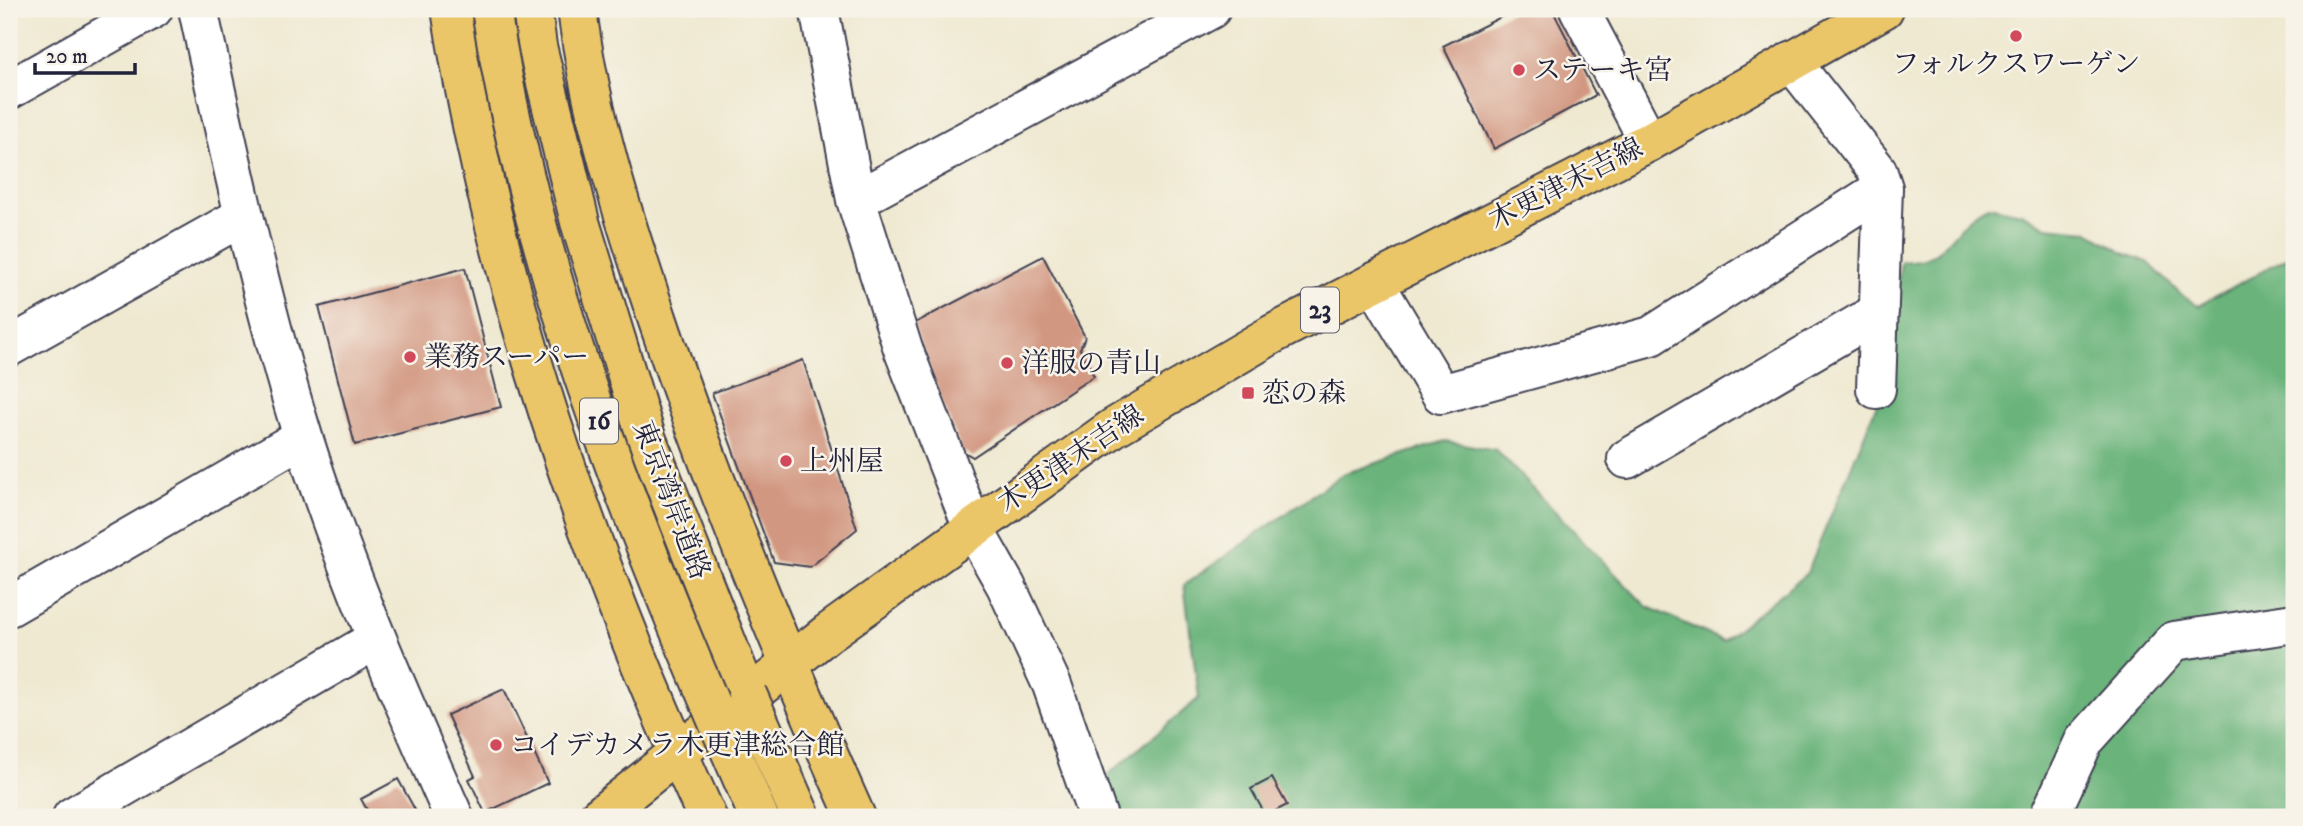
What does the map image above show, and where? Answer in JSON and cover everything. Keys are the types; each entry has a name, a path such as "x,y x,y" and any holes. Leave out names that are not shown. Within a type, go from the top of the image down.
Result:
{"main road":[{"name":"16","path":"451,9 461,72 503,252 555,433 678,754 707,817"},
{"name":"東京湾岸道路","path":"491,9 498,55 541,237 596,414 670,609 759,817"},
{"name":"東京湾岸道路","path":"532,9 537,46 580,222 646,438 747,694 802,817"},
{"path":"577,9 581,43 621,212 731,524 856,817"},
{"name":"木更津末吉線","path":"598,817 789,665 972,526 1113,428 1170,392 1273,334 1649,142 1884,9"}],"street":[{"path":"9,90 153,9"},
{"path":"198,9 243,216 303,438 375,640 454,817"},
{"path":"819,9 856,200 903,349 972,526 1006,586 1052,685 1098,817"},
{"path":"856,200 1211,9"},
{"path":"1579,9 1649,142"},
{"path":"1791,61 1877,170 1883,188 1876,388"},
{"path":"1374,282 1441,394 1651,336 1883,188"},
{"path":"9,347 243,216"},
{"path":"1628,459 1879,312"},
{"path":"9,607 303,438"},
{"path":"2049,817 2084,741 2175,640 2294,622"},
{"path":"72,817 375,640"}],"green space":[{"path":"1988,206 2021,213 2047,227 2087,231 2124,253 2148,262 2180,294 2198,306 2294,254 2294,817 1120,817 1102,780 1199,698 1184,585 1343,474 1445,441 1496,450 1646,606 1723,641 1807,573 1880,397 1901,262 1921,260 1933,254 1969,218"}],"building":[{"name":"ステーキ宮","path":"1517,9 1552,9 1596,95 1494,149 1443,46"},
{"name":"洋服の青山","path":"1043,256 1085,337 1080,349 1094,376 973,457 961,450 913,324"},
{"name":"業務スーパー","path":"465,268 501,407 355,445 319,307"},
{"name":"上州屋","path":"803,360 857,529 810,567 774,562 712,393"},
{"name":"コイデカメラ木更津総合館","path":"504,689 548,783 485,813 469,779 475,776 447,715"},
{"path":"1272,778 1287,805 1266,816 1251,789"},
{"path":"398,779 419,817 371,817 361,799"}],"place":[{"name":"フォルクスワーゲン","path":"2016,36"},
{"name":"ステーキ宮","path":"1519,70"},
{"name":"業務スーパー","path":"410,357"},
{"name":"洋服の青山","path":"1007,363"},
{"name":"恋の森","path":"1248,393"},
{"name":"上州屋","path":"786,461"},
{"name":"コイデカメラ木更津総合館","path":"496,745"}]}
